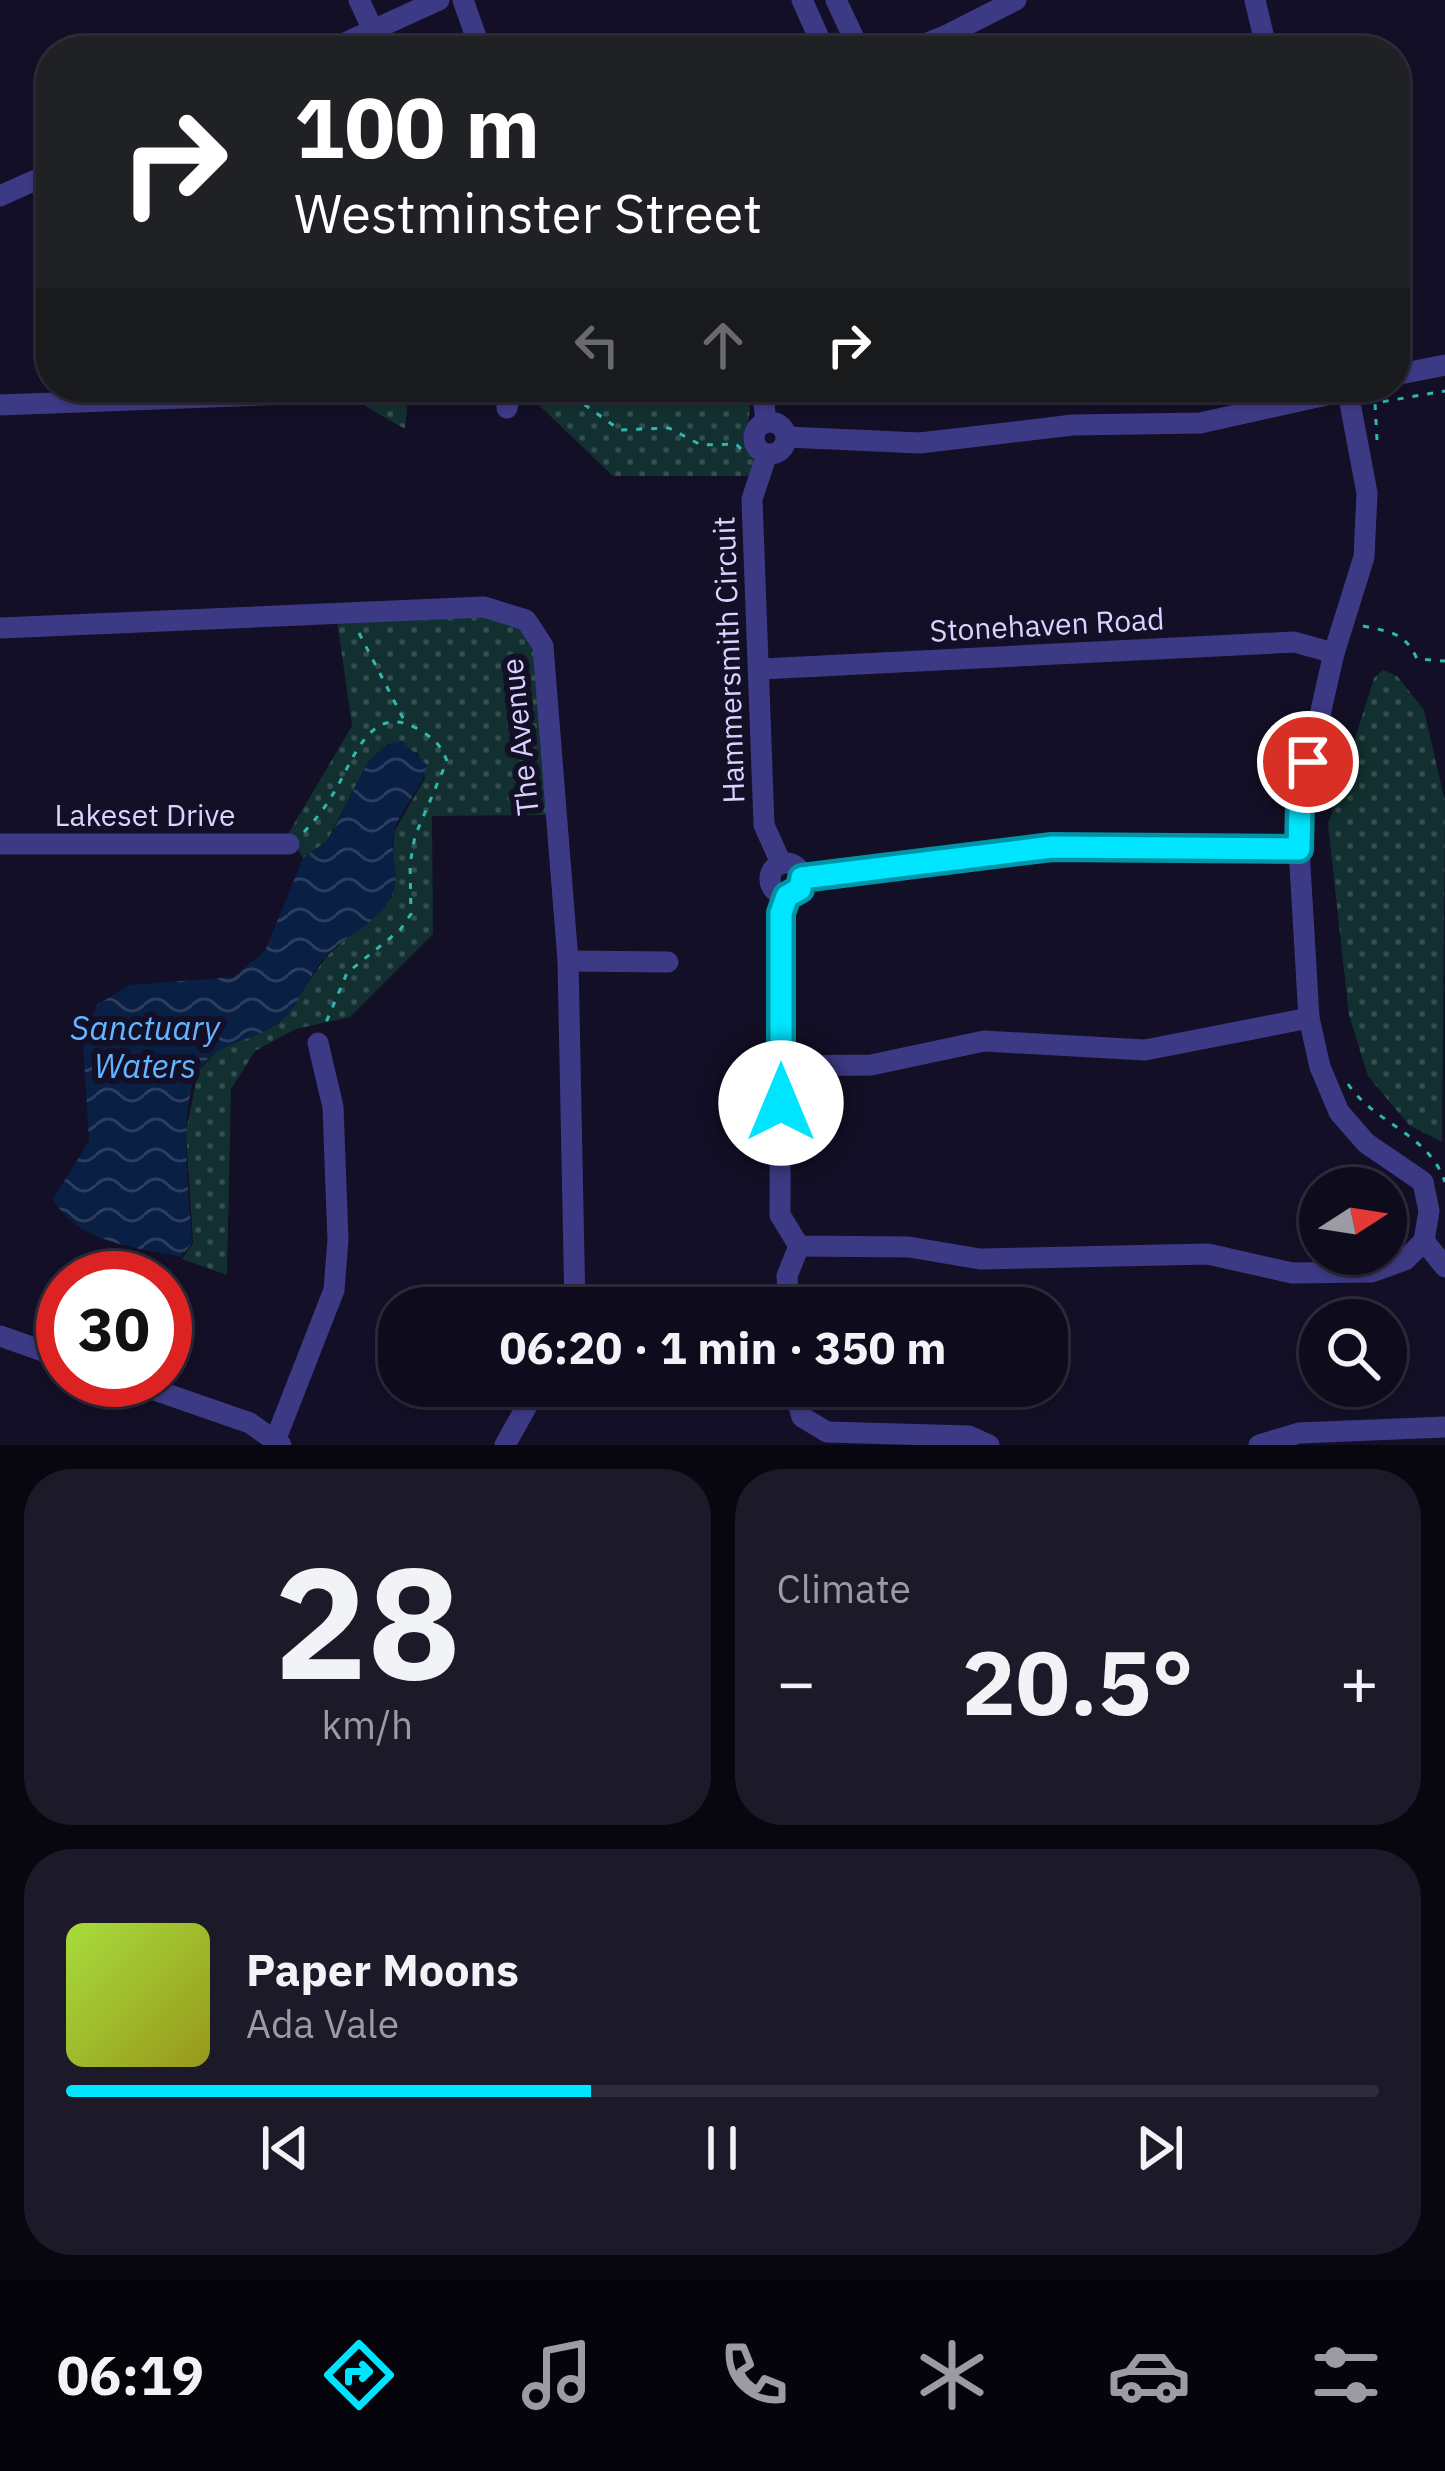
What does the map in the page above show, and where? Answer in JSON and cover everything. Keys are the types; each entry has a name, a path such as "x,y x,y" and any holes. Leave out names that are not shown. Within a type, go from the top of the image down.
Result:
{"street":[{"path":"359,0 373,30"},
{"path":"360,36 440,0"},
{"path":"463,0 476,36"},
{"path":"802,0 819,36"},
{"path":"836,0 853,36"},
{"path":"962,36 1016,0"},
{"path":"1256,0 1264,36"},
{"path":"0,196 36,180"},
{"path":"1410,372 1445,365"},
{"path":"0,405 78,402"},
{"name":"Hammersmith Circuit","path":"764,402 766,422 759,425 754,439 763,460 752,499 764,825 781,863 769,877 772,887 787,896 781,913 780,1215 800,1246"},
{"path":"787,437 920,442 1073,425 1200,423 1312,402"},
{"path":"788,1287 787,1276 800,1246 909,1246 980,1259 1208,1254 1292,1273 1372,1272 1405,1260 1424,1241 1430,1210 1424,1182 1366,1143 1339,1112 1320,1067 1309,1018 1300,803 1334,653 1364,557 1367,493 1350,402"},
{"path":"766,422 782,426 787,437"},
{"path":"763,460 780,450 787,437"},
{"name":"The Avenue","path":"0,628 484,607 526,620 543,646 568,961 574,1287"},
{"name":"Stonehaven Road","path":"761,669 1294,642 1334,653"},
{"name":"Lakeset Drive","path":"0,844 289,844"},
{"path":"802,878 1052,847 1299,849"},
{"path":"781,863 795,865 802,878 800,889 787,896"},
{"path":"568,961 668,962"},
{"path":"782,1066 871,1065 984,1041 1145,1050 1309,1018"},
{"path":"192,1403 250,1423 278,1443 334,1290 338,1240 334,1107 318,1043"},
{"path":"1424,1241 1445,1267"},
{"path":"0,1336 36,1349"},
{"path":"505,1445 526,1407"},
{"path":"799,1407 802,1417 828,1438 969,1436 989,1445"},
{"path":"1258,1445 1300,1433 1445,1427"}],"path":[{"path":"1410,392 1445,391"},
{"path":"581,402 620,430 669,428 701,445 736,444 763,460"},
{"path":"318,1043 346,973 400,930 411,914 410,863 415,836 447,761 440,743 405,722 348,612"},
{"path":"1356,641 1361,626 1400,634 1417,659 1445,661"},
{"path":"289,844 322,811 370,731 385,723 405,722"},
{"path":"1342,1074 1362,1106 1426,1148 1445,1182"}],"green space":[{"path":"358,402 408,402 405,429"},
{"path":"536,402 750,402 748,426 756,476 613,476"},
{"path":"484,607 526,620 543,646 552,815 432,816 433,934 350,1017 296,1029 255,1051 231,1089 227,1275 192,1263 192,1251 188,1251 193,1243 186,1132 198,1071 218,1050 279,1023 326,957 392,897 394,832 425,778 418,753 388,744 368,762 327,841 303,858 288,834 352,726 336,613"},
{"path":"1383,670 1397,676 1424,710 1445,802 1442,1142 1409,1125 1368,1076 1349,1015 1328,825 1374,678"}],"water":[{"name":"Sanctuary Waters","path":"402,741 427,765 394,831 392,895 371,921 325,957 285,1017 215,1054 199,1070 188,1106 186,1154 192,1243 186,1251 152,1251 109,1241 77,1225 53,1199 89,1141 83,1042 97,1005 130,985 233,977 265,951 303,858 328,841 368,762 389,744"}],"route":[{"path":"781,1103 781,913 787,896 800,889 802,878 1052,847 1299,849 1300,803 1308,762"}]}
